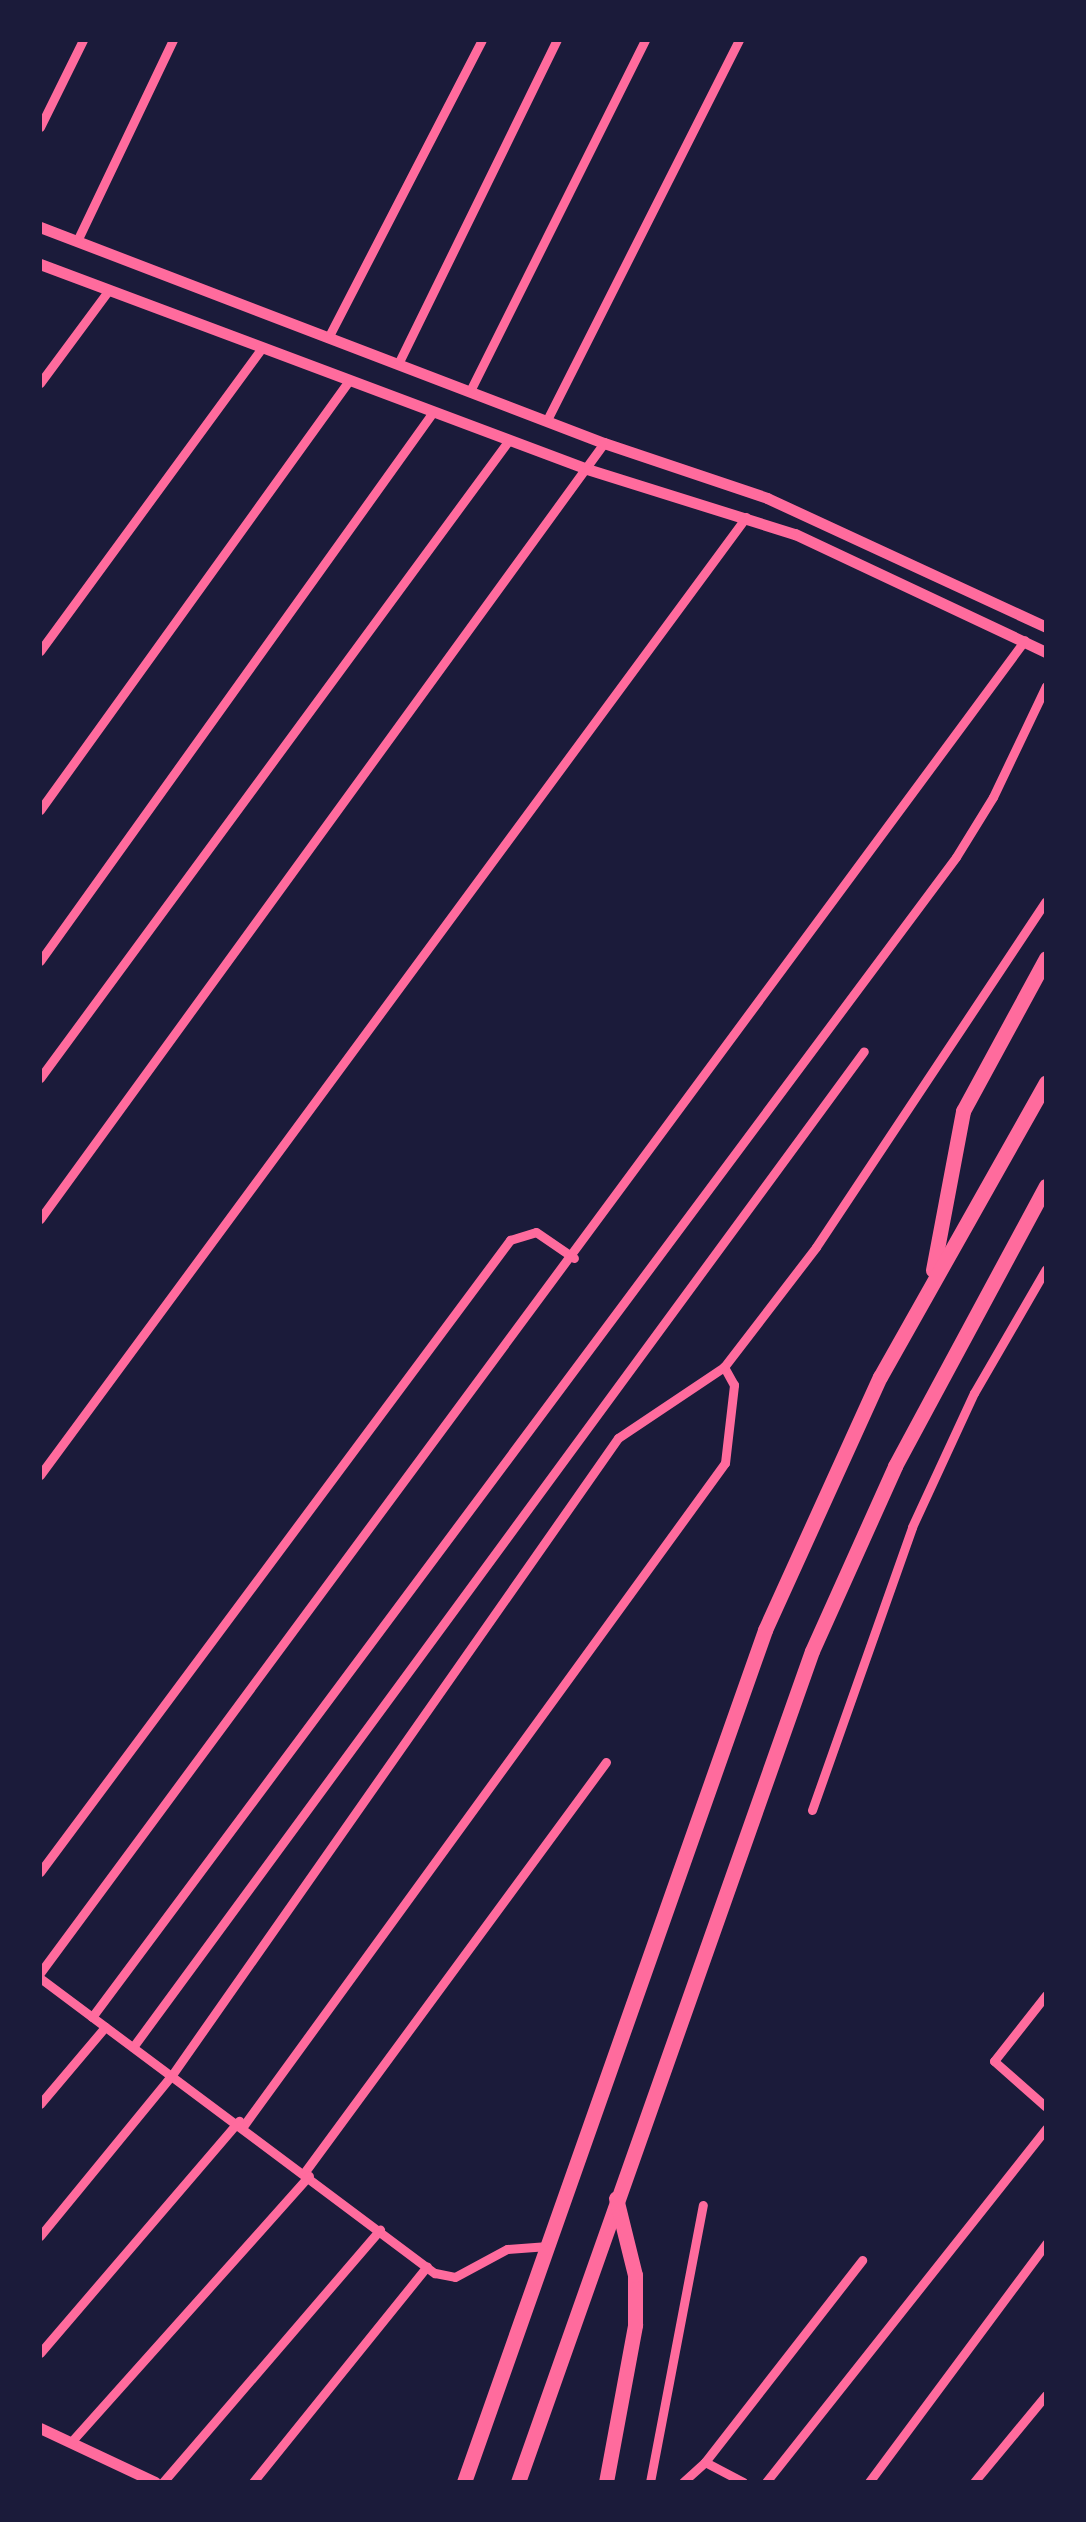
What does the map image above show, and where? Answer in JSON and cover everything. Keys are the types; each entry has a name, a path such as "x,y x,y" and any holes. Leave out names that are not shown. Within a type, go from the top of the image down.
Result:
{"highway":[{"path":"930,1284 963,1111 1046,958"},
{"path":"464,2482 765,1630 828,1484 930,1284 1046,1082"},
{"path":"518,2482 812,1651 895,1466 1044,1192"},
{"path":"606,2482 636,2312 630,2248 616,2198"}],"street":[{"path":"40,126 82,40"},
{"path":"77,242 173,40"},
{"path":"328,338 482,40"},
{"path":"398,364 558,40"},
{"path":"470,391 644,40"},
{"path":"546,420 739,40"},
{"path":"40,227 604,443 782,504 1046,627"},
{"path":"40,264 260,350 587,468 746,517 892,574 1046,652"},
{"path":"40,383 108,291"},
{"path":"40,651 260,350"},
{"path":"40,810 348,382"},
{"path":"40,961 433,412"},
{"path":"40,1078 510,440"},
{"path":"40,1219 604,443"},
{"path":"40,1475 746,517"},
{"path":"548,2246 507,2249 455,2277 427,2266 40,1976 574,1258 1025,640"},
{"path":"92,2017 956,857 1010,765 1046,686"},
{"path":"40,2236 172,2075 618,1438 724,1368 816,1247 1046,901"},
{"path":"133,2047 864,1050"},
{"path":"40,1872 510,1240 536,1232 574,1258"},
{"path":"812,1810 920,1510 974,1393 1046,1269"},
{"path":"40,2353 241,2123 725,1463 734,1386 724,1368"},
{"path":"71,2442 307,2174 606,1762"},
{"path":"1046,1995 994,2058 1046,2106"},
{"path":"40,2104 105,2027"},
{"path":"766,2482 1046,2129"},
{"path":"650,2482 703,2204"},
{"path":"163,2482 380,2230"},
{"path":"869,2482 1046,2244"},
{"path":"683,2482 705,2462 862,2260"},
{"path":"253,2482 427,2266"},
{"path":"974,2482 1046,2395"},
{"path":"40,2428 155,2482"},
{"path":"705,2462 743,2482"}]}
